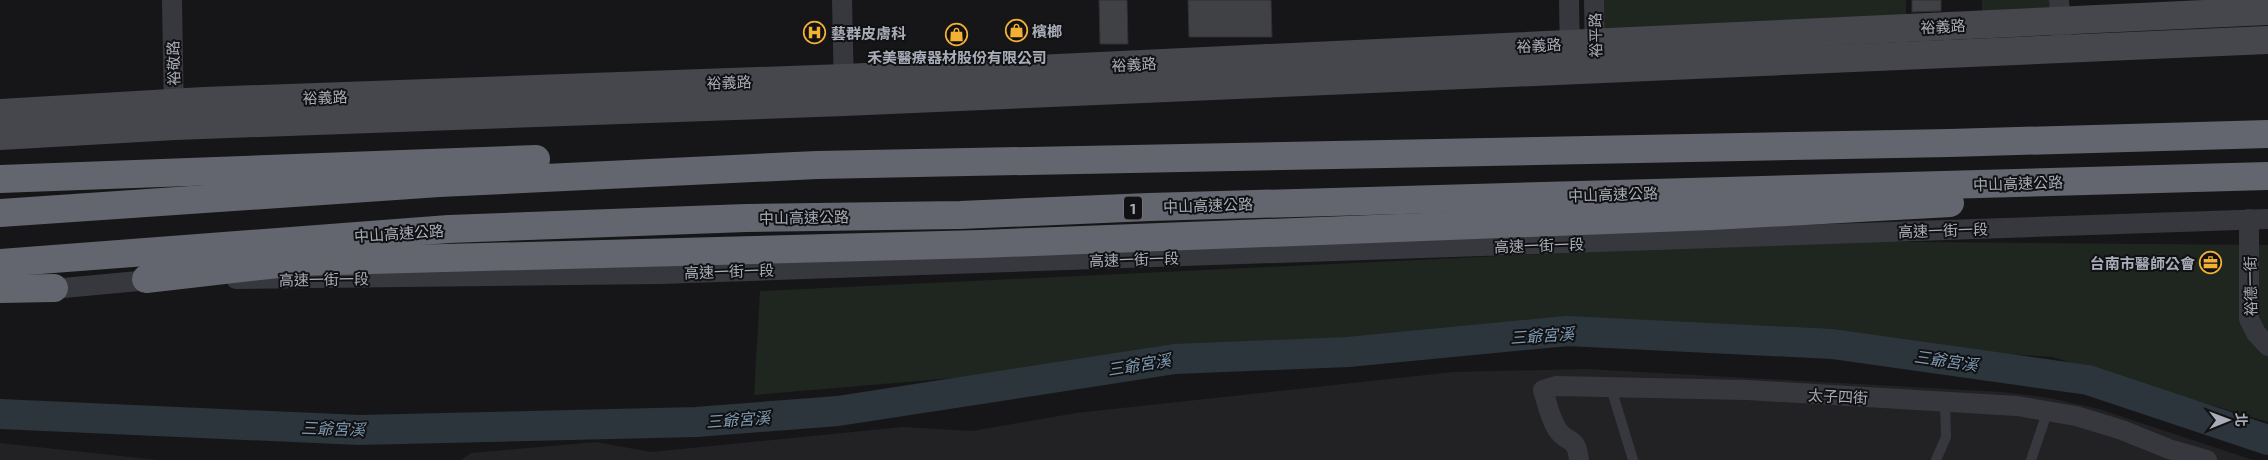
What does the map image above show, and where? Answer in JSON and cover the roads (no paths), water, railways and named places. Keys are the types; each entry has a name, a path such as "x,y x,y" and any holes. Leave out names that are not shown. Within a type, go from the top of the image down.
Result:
{"highway":[{"path":"0,213 439,183 817,165 1939,144 2268,134"},
{"path":"0,179 711,153 817,165"},
{"name":"中山高速公路","path":"0,262 439,230 607,223 746,218 960,215 1169,206 2268,176"},
{"path":"0,280 66,273 296,262 806,250 1213,233 1525,224 2055,197 2268,180"},
{"path":"146,279 296,262"},
{"path":"0,288 54,288"}],"street":[{"name":"裕敬路","path":"172,0 174,114"},
{"path":"842,0 844,90"},
{"name":"裕平路","path":"1569,0 1583,56"},
{"name":"裕平路","path":"1583,56 1594,0"},
{"name":"裕義路","path":"1583,56 2060,10 2268,11"},
{"path":"2060,10 2062,50"},
{"name":"裕義路","path":"0,113 174,114 844,90 1583,56 2062,50 2268,40"},
{"name":"裕義路","path":"0,136 174,114"},
{"name":"高速一街一段","path":"0,295 146,279 280,280 670,273 1202,257 2258,219"},
{"name":"裕德一街","path":"2258,219 2249,319 2256,333 2268,346"},
{"name":"太子四街","path":"1579,460 1578,448 1574,442 1557,429 1543,390 1556,386 1747,390 2017,406 2047,413 2076,416 2122,430 2167,454 2207,460"}],"lane":[{"path":"1610,388 1633,460"},
{"path":"1936,460 1946,437 1945,402"},
{"path":"2031,460 2047,413"}],"waterway":[{"name":"三爺宮溪","path":"0,414 359,430 696,422 838,411 1175,359 1348,352 1567,331 1832,344 2088,380 2268,440"}],"place":[{"name":"檳榔","path":"1016,31"},
{"name":"藝群皮膚科","path":"815,33"},
{"name":"禾美醫療器材股份有限公司","path":"957,34"},
{"name":"台南市醫師公會","path":"2211,263"}]}
